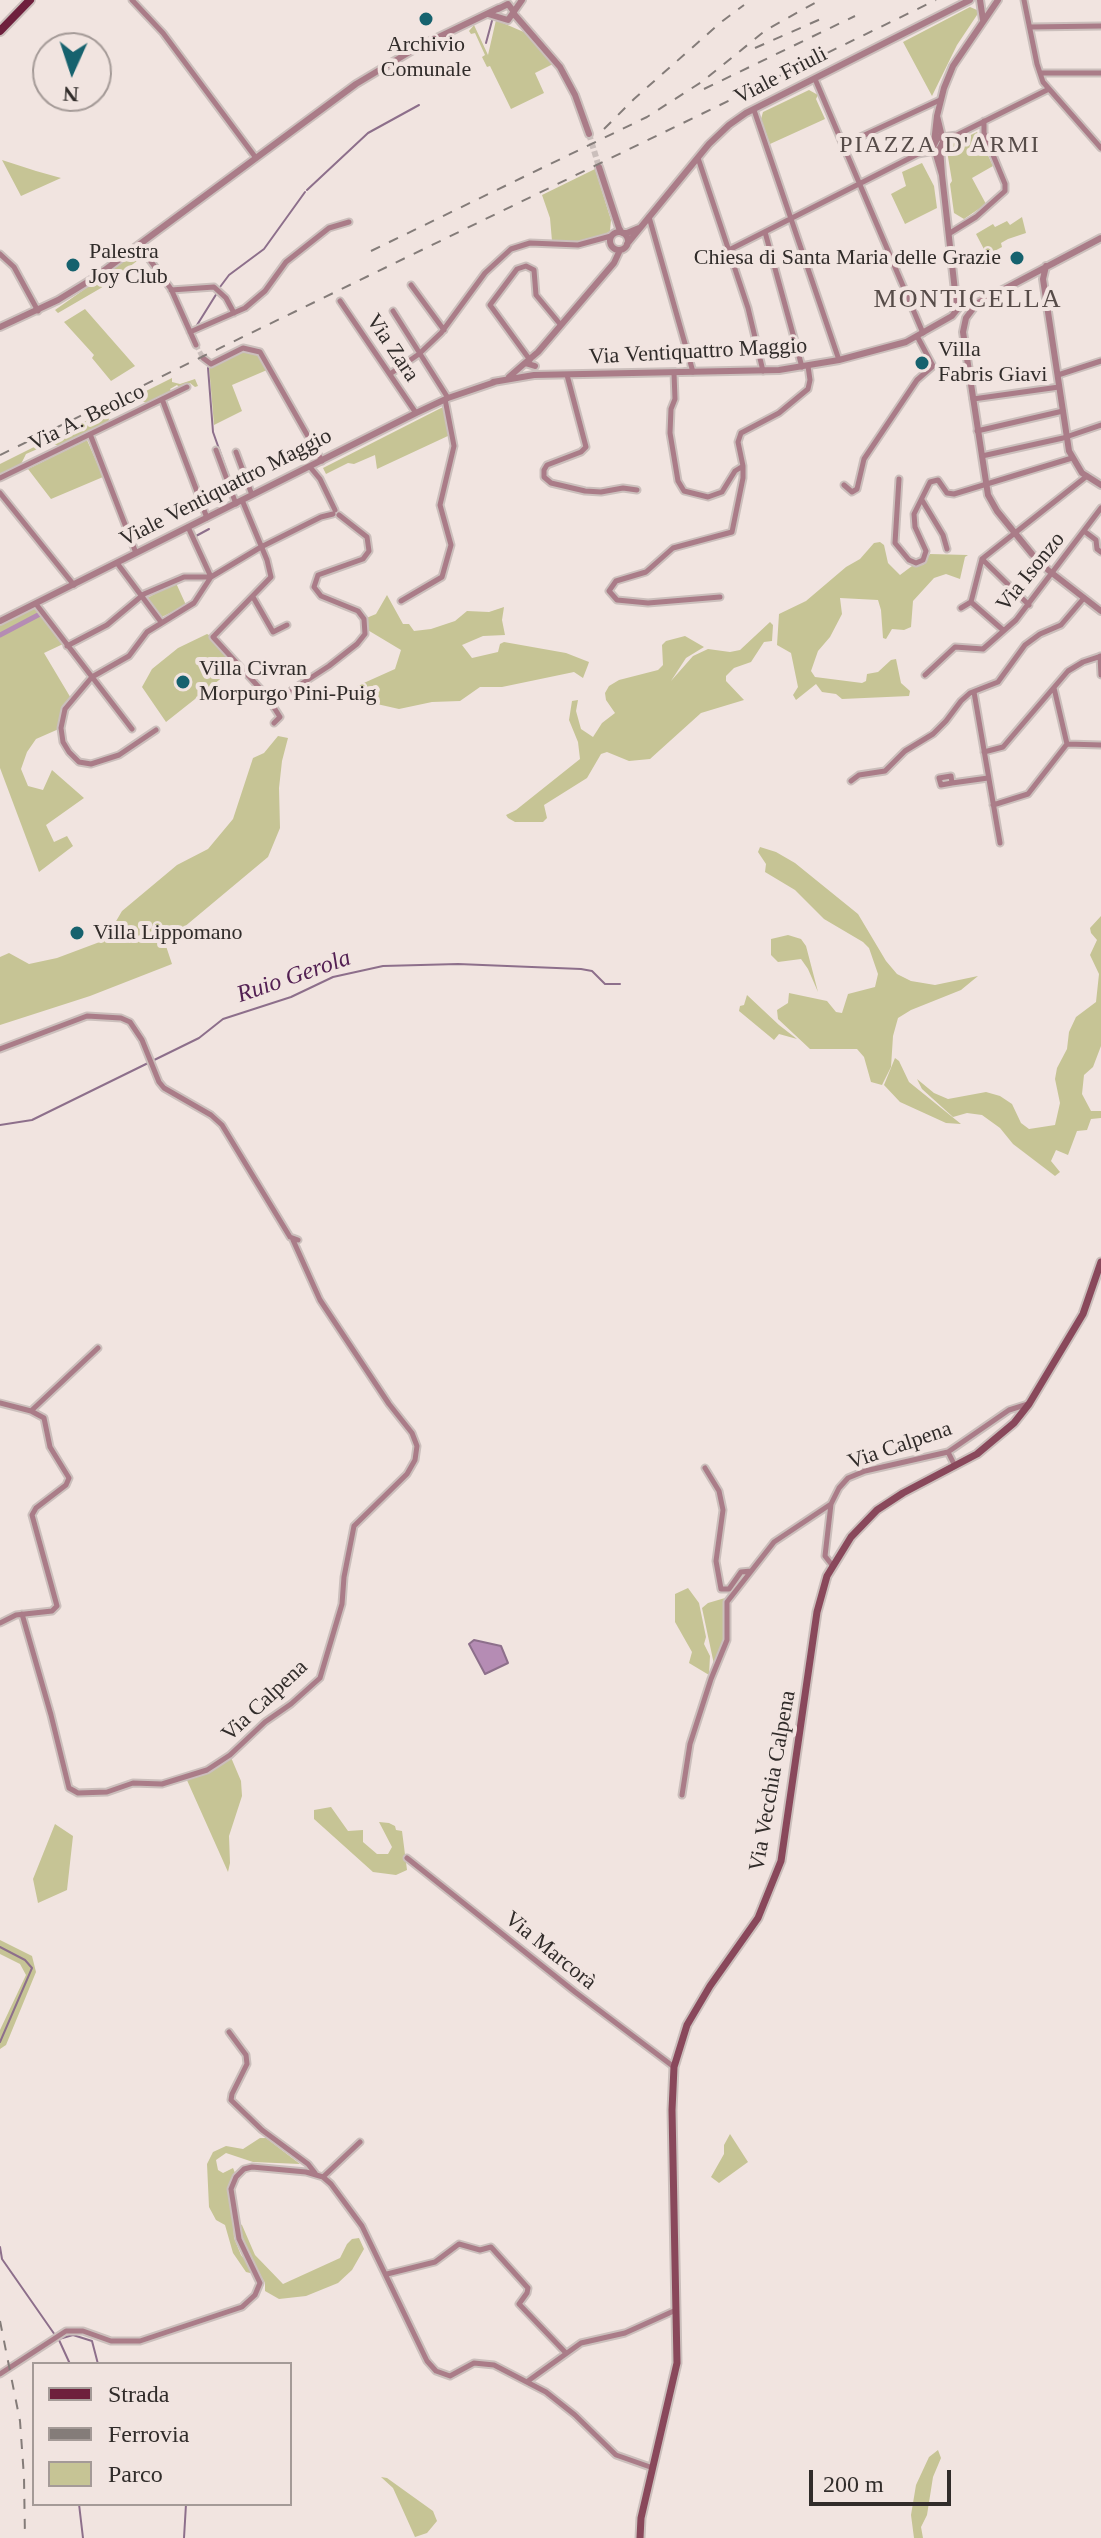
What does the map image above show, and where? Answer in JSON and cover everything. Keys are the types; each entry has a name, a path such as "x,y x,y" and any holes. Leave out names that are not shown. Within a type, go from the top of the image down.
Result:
{"main road":[{"path":"0,31 30,0"},
{"name":"Via Vecchia Calpena","path":"640,2538 677,2363 672,2110 674,2067 687,2025 698,2004 758,1918 774,1883 786,1828 817,1612 832,1565 851,1537 877,1510 977,1454 999,1438 1029,1404 1083,1314 1101,1262"}],"street":[{"path":"132,0 163,33 256,158"},
{"path":"501,15 509,4 522,0"},
{"path":"0,327 38,311 94,278 375,72 484,14 514,13 522,0"},
{"path":"1024,0 1040,73 1049,89 1101,148"},
{"path":"967,2 981,4 988,9 996,3"},
{"name":"Viale Friuli","path":"613,242 627,244 723,129 754,110 967,2"},
{"path":"996,3 953,66 937,116 937,146 985,485 992,504 1014,533 1052,574 1101,611"},
{"path":"509,4 567,78 589,134"},
{"path":"981,4 983,20"},
{"path":"501,15 525,27"},
{"path":"1030,27 1101,26"},
{"path":"1040,73 1101,73"},
{"path":"815,79 933,366 917,380 864,459 855,491 844,485"},
{"path":"729,250 1049,89"},
{"path":"843,145 940,100"},
{"path":"754,110 839,360"},
{"path":"950,233 976,217 1004,193 1005,184 984,133 984,121"},
{"path":"972,127 984,133"},
{"path":"698,157 748,308 763,371"},
{"path":"599,167 616,224 627,238 627,244"},
{"path":"649,217 693,372"},
{"path":"190,332 234,313 259,297 286,262 329,228 349,222"},
{"path":"493,382 525,376 531,362 560,324 610,265 616,224"},
{"path":"390,374 419,354 444,330 485,273 506,252 518,245 613,242 622,233 635,231 642,226"},
{"path":"720,597 648,603 617,600 609,591 616,581 646,572 673,548 732,532 743,478 738,442 741,433 779,413 808,389 810,383 765,232"},
{"name":"Via Ventiquattro Maggio","path":"531,362 552,375 567,375 763,371 839,360 896,345 920,335 1101,238"},
{"path":"139,245 171,290 196,345"},
{"path":"0,254 14,267 38,311"},
{"path":"531,362 490,305 515,270 528,266 535,272 536,295 560,324"},
{"path":"1046,266 1043,279 1072,458 1087,476 1101,485"},
{"path":"1033,273 1043,279"},
{"path":"411,285 444,330"},
{"path":"171,290 214,287 226,298 234,313"},
{"name":"Via Zara","path":"340,301 416,413"},
{"path":"393,311 447,398 454,446 439,501 451,545 442,577 401,601"},
{"path":"203,358 211,364 243,348 260,352 316,464 335,513 367,537 369,551 363,559 318,575 314,587 321,596 358,611 364,619 365,634 338,659 292,690"},
{"path":"1058,375 1101,361"},
{"path":"447,398 514,375 531,362"},
{"path":"674,373 675,399 671,409 670,433 682,489 708,497 717,494 726,487 735,471 743,466"},
{"path":"567,375 586,447 581,452 547,465 544,477 551,483 585,491 637,490"},
{"name":"Via A. Beolco","path":"0,478 187,387"},
{"path":"973,399 1059,387"},
{"name":"Viale Ventiquattro Maggio","path":"0,621 447,398"},
{"path":"162,399 207,518"},
{"path":"977,431 1063,411"},
{"path":"980,456 1067,437 1101,425"},
{"path":"90,434 136,553"},
{"path":"216,450 272,572 253,597 213,637 266,695 280,717 274,723"},
{"path":"236,452 252,495"},
{"path":"899,479 894,541 913,563 923,560 926,554 914,522 915,511 929,483 936,480 947,493 952,494 1072,458"},
{"path":"961,608 971,602 982,559 1087,476"},
{"path":"0,493 74,585"},
{"path":"922,500 943,535 947,549"},
{"name":"Via Isonzo","path":"925,675 955,647 981,649 1003,630 1029,605 1101,508"},
{"path":"156,730 106,760 91,764 79,762 65,747 62,719 65,709 92,677 129,656 143,636 194,603 211,577 261,547 335,513"},
{"path":"188,527 211,577"},
{"name":"Via Isonzo","path":"1084,531 1096,540 1097,549 1101,552"},
{"path":"982,559 1029,605"},
{"path":"117,563 161,622"},
{"path":"67,646 107,625 141,596 184,577 211,577"},
{"path":"253,597 273,632 287,625"},
{"path":"851,781 859,775 885,771 905,751 941,727 958,703 998,682 1025,645 1063,624 1084,598"},
{"path":"971,602 1003,630"},
{"path":"36,604 132,729"},
{"path":"984,752 1003,747 1074,666 1100,656 1101,675"},
{"path":"1053,687 1067,744"},
{"path":"974,692 1000,843"},
{"path":"1067,744 1101,745"},
{"path":"993,805 1028,794 1067,744"},
{"path":"952,783 988,778"},
{"name":"Via Calpena","path":"0,1049 83,1017 130,1022 164,1088 211,1115 222,1125 295,1240 320,1300 389,1404 412,1433 417,1446 415,1460 407,1474 354,1526 342,1604 320,1678 230,1755 207,1770 162,1784 133,1783 107,1792 78,1793 69,1788 22,1614"},
{"path":"31,1411 98,1348"},
{"path":"0,1403 39,1414 47,1422 50,1447 69,1478 66,1485 36,1508 32,1515 57,1606 52,1611 22,1614 0,1623"},
{"name":"Via Calpena","path":"682,1795 690,1744 727,1640 726,1604 750,1569 774,1542 831,1504 839,1488 853,1475 948,1452 1009,1410 1029,1404"},
{"path":"948,1452 955,1466"},
{"name":"Via Calpena","path":"705,1468 719,1491 723,1510 716,1561 721,1589 729,1589 741,1572 750,1569"},
{"path":"831,1504 825,1556 832,1565"},
{"name":"Via Marcorà","path":"407,1858 674,2067"},
{"path":"229,2032 246,2055 247,2064 231,2100 262,2130 308,2164 315,2174"},
{"path":"323,2177 360,2142"},
{"path":"0,2374 55,2337 77,2330 111,2341 140,2341 242,2307 255,2295 260,2283 239,2239 231,2189 236,2177 244,2169 252,2167 315,2174 323,2177 362,2226 427,2361 436,2371 450,2376 474,2363 485,2362 528,2381 575,2415 609,2450 653,2468"},
{"path":"387,2274 435,2262 459,2244 480,2250 491,2247 528,2288 519,2304 565,2352"},
{"path":"528,2381 581,2343 625,2333 677,2309"}],"green space":[{"path":"970,7 977,10 977,15 957,45 932,96 903,42"},
{"path":"496,20 526,33 553,64 535,73 544,93 511,109 490,66 487,67 482,57 485,55 475,33 469,31 474,25 488,55"},
{"path":"809,90 818,95 816,99 825,119 770,144 761,119 763,112"},
{"path":"977,132 993,166 972,178 986,204 964,219 954,213 947,151 950,145"},
{"path":"2,160 36,171 61,178 21,196"},
{"path":"922,163 934,186 937,208 905,224 891,194 906,186 902,172"},
{"path":"595,169 611,220 610,231 582,241 552,241 550,218 542,195"},
{"path":"1022,217 1026,233 1008,239 1001,243 1002,247 987,255 976,234 993,224 995,227 1007,221 1010,225"},
{"path":"136,253 141,258 101,288 58,313 55,310"},
{"path":"85,309 135,366 111,381 92,358 94,355 64,322"},
{"path":"246,351 258,355 267,370 232,385 242,411 214,425 209,366"},
{"path":"172,378 172,382 180,384 195,379 198,386 190,383 177,385 170,389 172,392 147,403 138,400 111,413 108,422 59,446 51,443 26,454 21,464 0,475 0,464"},
{"path":"443,407 450,435 377,469 375,455 326,474 323,468"},
{"path":"87,440 103,477 51,499 28,469"},
{"path":"874,543 884,545 888,563 900,575 912,566 923,565 930,554 968,555 960,579 946,574 934,578 913,601 911,627 892,629 886,639 883,638 878,600 840,598 842,614 830,637 818,651 811,671 815,677 862,683 866,681 867,674 878,672 896,659 901,683 910,691 909,696 842,699 836,694 822,692 816,684 796,700 793,695 798,687 791,653 777,645 779,614 806,601 860,559"},
{"path":"176,583 186,605 162,617 147,598"},
{"path":"387,595 403,624 409,624 414,631 455,621 467,611 489,612 504,607 502,620 505,635 483,636 462,645 472,658 498,652 500,644 504,642 566,653 589,662 583,678 574,672 502,687 480,687 460,701 432,702 399,709 337,695 395,669 401,650 366,629 364,619 376,614"},
{"path":"36,604 63,644 44,653 72,700 65,709 61,728 36,739 21,769 28,786 43,790 52,770 84,798 46,825 54,842 67,836 73,846 39,872 0,768 0,621"},
{"path":"770,622 773,625 772,641 764,642 751,662 734,668 726,676 726,681 744,700 701,713 650,759 629,761 607,752 601,754 587,778 544,805 547,818 543,822 515,822 508,818 506,815 580,759 578,742 569,720 572,701 578,700 576,711 581,729 593,737 602,723 615,713 606,700 605,693 609,686 619,680 658,670 663,665 662,645 666,641 685,636 704,647 686,658 671,681 693,656 708,649 740,650"},
{"path":"207,634 238,665 166,722 142,687 152,669 178,648"},
{"path":"278,736 288,738 279,788 280,828 268,857 165,943 172,964 90,996 0,1025 0,957 9,953 29,964 57,958 105,940 122,911 177,865 208,849 233,819 253,758 264,753"},
{"path":"760,847 795,863 858,914 897,974 911,981 935,985 978,976 961,990 898,1018 893,1036 891,1067 882,1085 871,1082 864,1057 857,1049 810,1049 778,1019 777,1010 788,1003 789,993 827,1001 836,1012 842,1013 848,994 875,987 878,974 869,948 863,942 824,919 795,890 765,872 766,864 758,852"},
{"path":"1101,916 1101,1046 1093,1067 1084,1075 1082,1094 1091,1111 1101,1111 1101,1118 1091,1119 1087,1130 1077,1131 1068,1155 1056,1150 1051,1161 1060,1172 1055,1176 982,1115 967,1113 953,1117 922,1089 917,1079 934,1093 948,1099 986,1092 1000,1096 1012,1104 1021,1123 1029,1129 1055,1125 1060,1103 1055,1079 1067,1049 1069,1032 1076,1017 1096,1002 1099,974 1090,955 1097,940 1090,928"},
{"path":"788,935 801,939 806,946 818,992 801,959 778,962 771,955 771,939"},
{"path":"747,995 797,1039 779,1034 774,1040 739,1011"},
{"path":"895,1058 909,1082 961,1124 946,1123 900,1102 884,1085"},
{"path":"746,1575 728,1600 728,1630 715,1669 702,1608 725,1598"},
{"path":"688,1588 699,1603 706,1637 704,1644 710,1656 709,1675 689,1663 692,1652 675,1622 675,1594"},
{"path":"230,1755 241,1781 242,1796 229,1836 228,1872 186,1778"},
{"path":"331,1807 348,1831 363,1830 363,1842 377,1854 388,1854 392,1847 379,1822 389,1823 402,1831 407,1870 396,1875 373,1872 314,1819 314,1810"},
{"path":"55,1824 73,1836 67,1890 38,1903 33,1879"},
{"path":"0,1940 32,1956 36,1972 6,2045 0,2049 0,2030 26,1975 20,1964 0,1954"},
{"path":"730,2134 748,2162 719,2183 711,2177 724,2154 724,2145"},
{"path":"260,2138 266,2138 300,2164 253,2162 226,2153 216,2160 218,2170 223,2173 233,2168 235,2173 231,2182 234,2238 241,2255 252,2269 250,2273 246,2272 233,2253 225,2225 216,2220 209,2207 207,2164 213,2152 226,2146 243,2149"},
{"path":"240,2224 255,2255 283,2284 340,2258 352,2239 359,2238 364,2249 352,2270 338,2283 306,2296 279,2299 265,2291 265,2283 245,2247"},
{"path":"938,2450 941,2458 933,2477 927,2515 921,2527 923,2538 914,2538 911,2515 916,2485 929,2457"},
{"path":"381,2477 387,2478 433,2511 437,2521 427,2533 415,2537 393,2488"}],"shaded area":[{"path":"474,1640 501,1646 508,1663 485,1674 469,1644"}],"waterway":[{"path":"486,43 493,17"},
{"path":"307,190 368,133 419,105"},
{"path":"220,287 229,275 264,249 305,192"},
{"path":"197,325 217,293"},
{"path":"208,368 213,432 233,488"},
{"path":"196,536 209,529"},
{"path":"0,635 40,614"},
{"name":"Ruio Gerola","path":"0,1125 32,1120 199,1038 223,1019 291,997 333,977 383,966 458,964 581,969 592,971 605,984 620,984"},
{"path":"0,1947 25,1960 32,1968 0,2042"},
{"path":"0,2247 2,2259 55,2335"},
{"path":"59,2339 73,2335 92,2341 97,2362"},
{"path":"59,2340 69,2362"},
{"path":"79,2506 83,2538"},
{"path":"184,2538 186,2506"}],"tunnel":[{"path":"589,134 599,167"},
{"path":"196,345 203,358"}],"railway":[{"path":"371,251 647,117 703,81 766,30 820,0"},
{"path":"0,455 936,0"},
{"path":"604,129 634,99 744,5"},
{"path":"704,89 855,16"},
{"path":"755,48 823,18"},
{"path":"0,2321 20,2421 25,2538"}],"place":[{"name":"Archivio Comunale","path":"426,19"},
{"name":"Chiesa di Santa Maria delle Grazie","path":"1017,258"},
{"name":"Palestra Joy Club","path":"73,265"},
{"name":"Villa Fabris Giavi","path":"922,363"},
{"name":"Villa Civran Morpurgo Pini-Puig","path":"183,682"},
{"name":"Villa Lippomano","path":"77,933"}],"district":[{"name":"PIAZZA D'ARMI","path":"940,146"},
{"name":"MONTICELLA","path":"968,300"}]}
